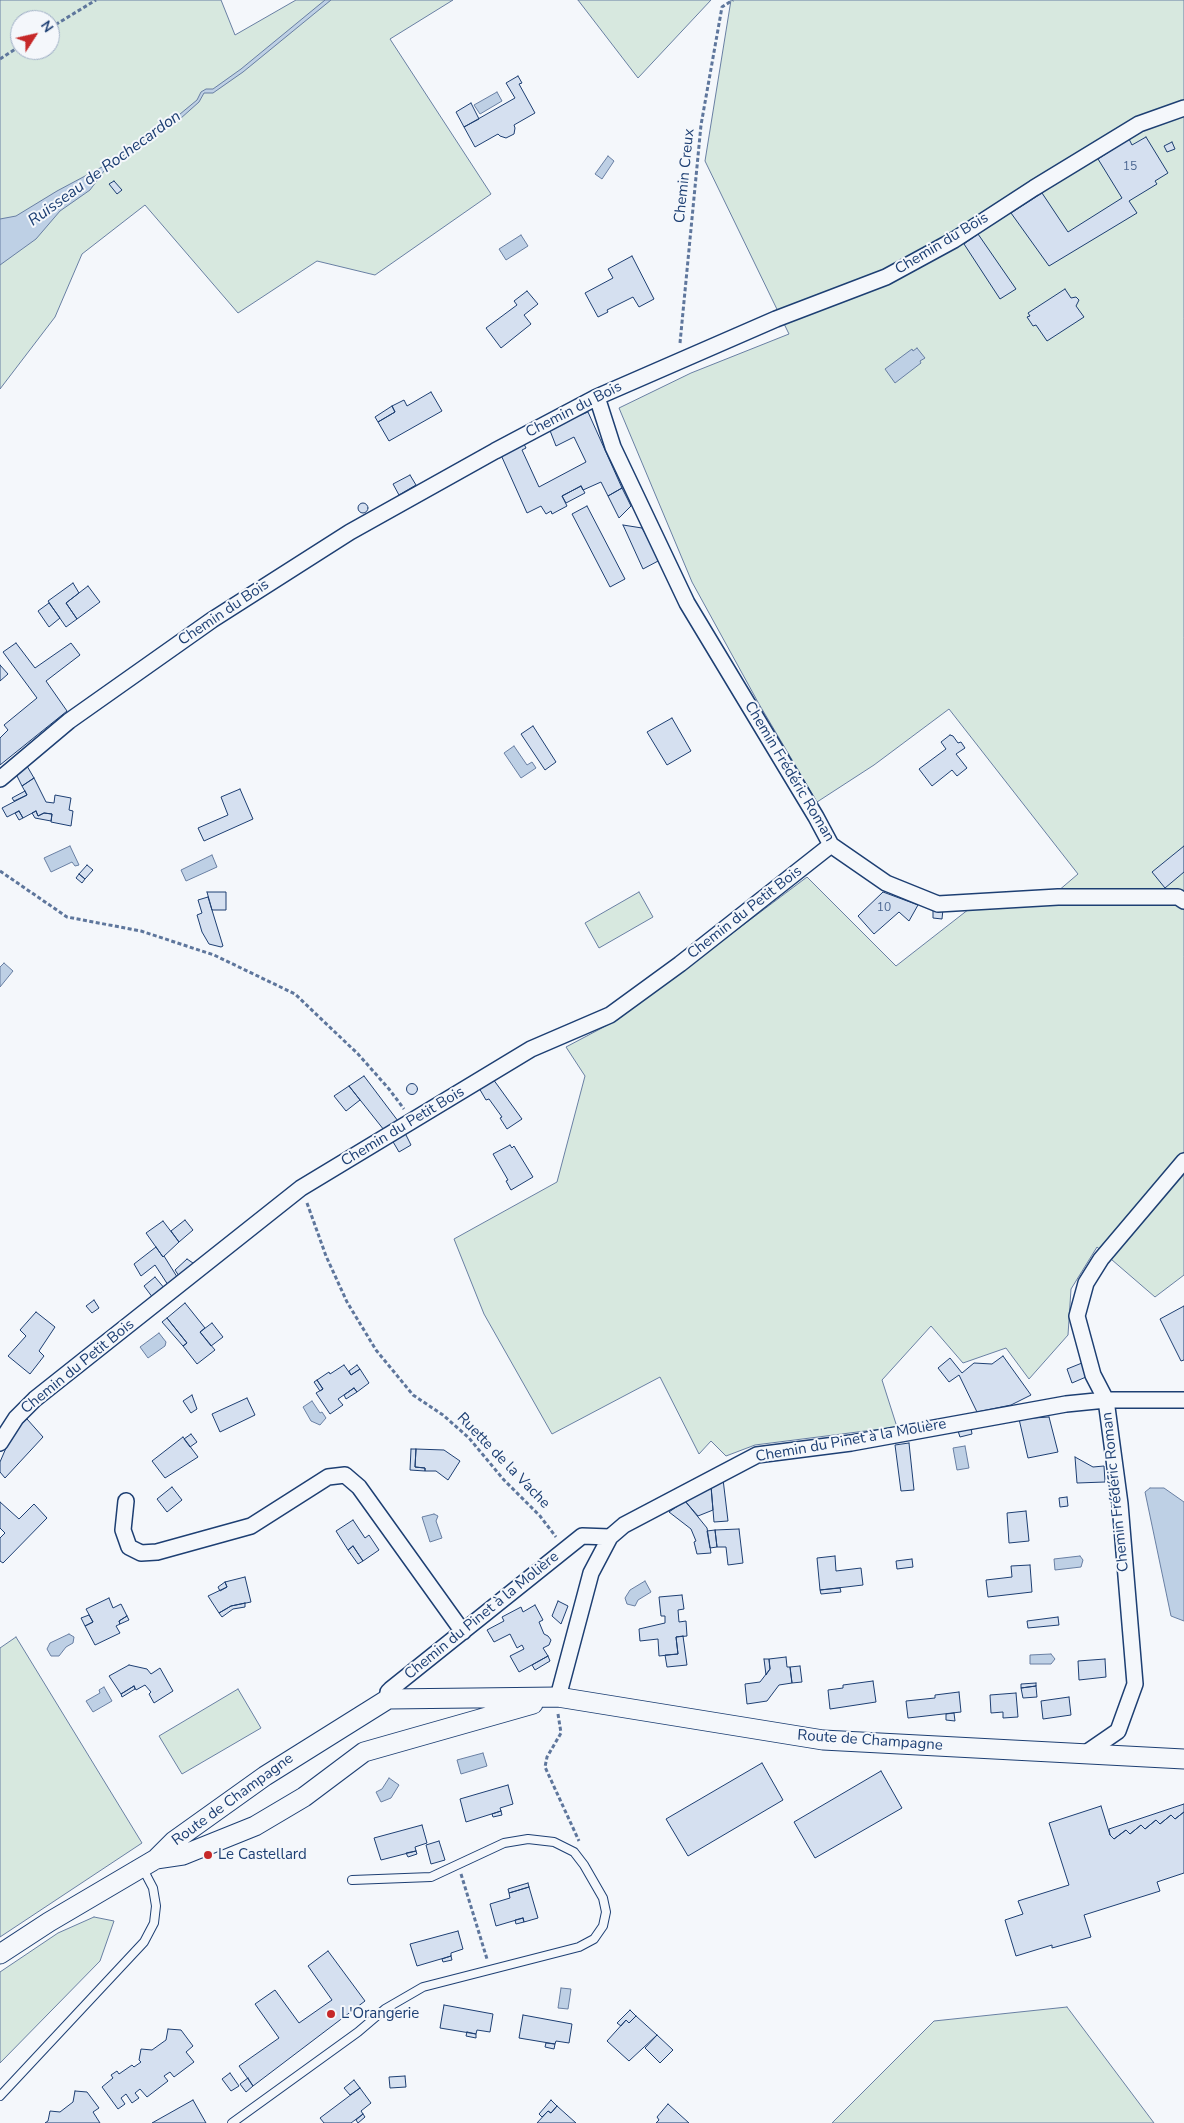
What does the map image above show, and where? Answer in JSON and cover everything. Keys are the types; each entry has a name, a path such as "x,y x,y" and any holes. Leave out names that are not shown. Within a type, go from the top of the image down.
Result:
{"street":[{"name":"Chemin du Bois","path":"0,778 69,721 212,620 350,532 495,451 597,397 776,319 886,277 954,240 1034,188 1139,124 1184,108"},
{"name":"Chemin Frédéric Roman","path":"597,397 613,447 687,603 811,808 831,845 886,883 938,904 1058,897 1178,897 1184,900"},
{"name":"Chemin du Petit Bois","path":"0,1443 16,1418 35,1399 301,1188 531,1049 610,1015 680,964 831,845"},
{"name":"Chemin Frédéric Roman","path":"1086,1753 1118,1731 1135,1684 1120,1504 1106,1400 1093,1375 1077,1316 1086,1283 1100,1259 1184,1161"},
{"name":"Chemin du Pinet à la Molière","path":"388,1699 388,1692 582,1536 610,1537 624,1526 757,1455 851,1443 1002,1414 1106,1400 1184,1400"},
{"path":"126,1501 123,1530 129,1547 141,1553 157,1552 251,1526 328,1477 345,1475 359,1487 463,1632"},
{"path":"556,1703 591,1573 610,1537"},
{"name":"Route de Champagne","path":"149,1863 174,1841 265,1776 388,1699 556,1703 823,1740 1184,1759"},
{"name":"Route de Champagne","path":"149,1863 182,1855 254,1826 304,1797 364,1752 459,1724 556,1703"},
{"path":"0,1954 149,1863"}],"lane":[{"path":"232,2123 393,2005 423,1987 579,1947 594,1939 603,1926 606,1912 603,1898 574,1852 554,1842 528,1839 504,1843 431,1877 352,1880"},
{"path":"0,2096 144,1942 154,1923 156,1906 149,1863"}],"path":[{"path":"60,22 96,0"},
{"name":"Chemin Creux","path":"678,361 701,125 722,7 733,0"},
{"path":"0,871 67,917 141,931 214,955 295,994 389,1088 413,1122"},
{"name":"Ruette de la Vache","path":"301,1188 326,1256 347,1302 376,1350 413,1395 443,1415 469,1438 504,1480 540,1516 565,1549"},
{"path":"556,1703 560,1733 547,1757 545,1767 584,1852 584,1855 579,1859"},
{"path":"458,1864 490,1969"}],"shaded area":[{"path":"0,0 221,0 235,35 296,0 453,0 390,39 491,194 375,275 317,261 238,313 145,205 82,254 55,317 0,389"},
{"path":"578,0 711,0 638,78"},
{"path":"731,0 1184,0 1184,1275 1155,1297 1097,1247 1071,1289 1068,1335 1029,1379 1006,1348 963,1363 931,1326 882,1380 897,1427 755,1445 726,1456 711,1441 699,1454 660,1377 552,1434 484,1314 454,1239 557,1182 585,1076 566,1047 617,1020 807,877 896,966 969,909 1044,903 1078,874 949,709 874,765 817,802 759,704 692,582 619,408 691,373 789,334 705,161"},
{"path":"639,892 653,917 599,948 585,923"},
{"path":"16,1637 142,1843 0,1937 0,1648"},
{"path":"238,1689 261,1728 182,1774 159,1736"},
{"path":"94,1917 114,1921 100,1961 0,2063 0,1972 58,1933"},
{"path":"1067,2007 1154,2123 832,2123 934,2021"}],"water":[{"name":"Ruisseau de Rochecardon","path":"325,0 331,0 243,72 213,93 204,93 199,102 171,127 160,129 135,152 104,171 90,190 60,211 36,239 0,265 0,219 16,216 57,191 130,152 160,125 168,124 197,100 201,92 206,89 213,89 241,69"},
{"path":"497,92 502,101 480,114 474,105"},
{"path":"608,156 614,161 602,179 595,174"},
{"path":"521,235 528,246 506,260 499,249"},
{"path":"917,348 925,358 895,383 885,369 912,349 913,351"},
{"path":"514,746 527,765 532,762 536,768 521,778 504,753"},
{"path":"70,846 79,865 75,866 72,862 51,872 44,858"},
{"path":"212,855 217,867 186,881 181,870"},
{"path":"4,963 13,971 0,987 0,967"},
{"path":"159,1333 166,1342 165,1346 148,1358 140,1347"},
{"path":"312,1401 326,1418 320,1425 311,1421 303,1407"},
{"path":"965,1446 969,1468 957,1470 953,1448"},
{"path":"1150,1488 1164,1488 1184,1502 1184,1621 1171,1616 1145,1492"},
{"path":"434,1514 438,1516 436,1521 442,1538 430,1542 422,1517"},
{"path":"1080,1556 1083,1560 1081,1567 1055,1570 1054,1559"},
{"path":"645,1581 651,1592 638,1600 635,1606 627,1604 625,1598 630,1590"},
{"path":"69,1634 74,1637 73,1643 66,1647 59,1656 51,1656 47,1649 50,1643"},
{"path":"1051,1654 1055,1659 1051,1664 1030,1664 1030,1655"},
{"path":"104,1687 112,1701 93,1712 86,1701 100,1693 99,1690"},
{"path":"483,1753 487,1766 461,1774 457,1760"},
{"path":"389,1778 399,1785 391,1798 381,1802 376,1792 382,1789"},
{"path":"561,1988 571,1989 568,2009 558,2008"}],"building":[{"path":"518,76 522,83 519,84 535,113 514,125 514,134 506,138 498,134 475,147 464,127 515,98 506,83"},
{"path":"471,103 479,119 464,127 456,112"},
{"path":"1146,137 1168,173 1155,181 1157,184 1129,201 1137,213 1049,266 1011,213 1042,193 1068,232 1122,198 1098,159 1129,139 1132,145"},
{"path":"1172,142 1175,149 1167,152 1164,146"},
{"path":"114,181 122,190 117,194 109,184"},
{"path":"978,234 1016,289 1000,299 964,244"},
{"path":"632,256 654,299 639,307 633,297 607,310 608,312 598,317 585,293 613,278 608,269"},
{"path":"1065,289 1071,298 1076,297 1079,300 1076,306 1084,317 1047,341 1036,325 1033,326 1027,317 1030,316 1028,313"},
{"path":"527,291 538,304 524,315 531,324 501,348 486,328 517,305 514,301"},
{"path":"431,392 442,411 389,441 378,422 395,412 392,406 404,400 407,406"},
{"path":"392,406 395,412 378,422 375,417"},
{"path":"588,412 622,488 608,496 601,482 583,490 581,486 562,496 567,506 552,514 551,511 546,514 541,506 527,513 501,455 523,442 526,448 522,450 539,487 586,462 574,437 556,446 549,428"},
{"path":"410,475 416,485 399,495 393,484"},
{"path":"581,486 585,493 566,503 562,496"},
{"path":"622,488 631,506 619,518 608,496"},
{"path":"363,503 368,508 363,513 358,508"},
{"path":"587,506 625,579 610,587 572,514"},
{"path":"623,525 642,528 660,560 643,569"},
{"path":"73,583 79,593 66,603 77,619 66,627 48,601"},
{"path":"88,586 100,602 77,619 66,603"},
{"path":"49,603 60,618 49,627 38,611"},
{"path":"16,643 35,668 71,643 80,655 46,681 67,711 0,765 0,738 8,730 4,725 37,698 3,652"},
{"path":"0,665 8,674 0,681"},
{"path":"672,718 691,751 667,765 647,732"},
{"path":"533,726 556,762 545,770 521,734"},
{"path":"950,735 958,743 961,742 965,748 956,754 967,768 957,776 952,770 932,786 919,769 946,749 941,742"},
{"path":"27,766 34,778 22,786 17,776"},
{"path":"34,778 46,802 54,803 55,795 71,798 69,810 73,811 71,826 51,822 52,814 44,813 38,816 36,811 23,818 19,811 7,817 2,808 27,795 22,786"},
{"path":"240,789 253,819 204,841 198,828 228,815 221,797"},
{"path":"25,791 27,795 14,801 12,798"},
{"path":"19,811 23,818 19,820 15,813"},
{"path":"36,811 38,816 44,813 52,814 51,821 35,818 32,813"},
{"path":"1184,846 1184,872 1165,888 1152,872"},
{"path":"87,865 93,870 85,879 79,874"},
{"path":"79,874 85,879 82,883 76,878"},
{"path":"207,892 226,892 226,910 212,910"},
{"path":"883,892 918,905 909,921 899,912 874,934 858,916"},
{"path":"208,897 223,946 221,947 209,944 202,932 197,915 202,913 198,900"},
{"path":"933,908 943,909 942,919 933,918"},
{"path":"364,1076 398,1121 384,1130 349,1086"},
{"path":"493,1079 522,1119 507,1129 500,1118 502,1117 489,1099 486,1100 479,1088"},
{"path":"412,1083 418,1089 412,1095 406,1089"},
{"path":"349,1086 360,1100 346,1111 334,1096"},
{"path":"405,1133 411,1145 399,1152 392,1140"},
{"path":"510,1145 512,1148 514,1146 533,1177 511,1190 506,1181 508,1180 493,1154"},
{"path":"185,1220 193,1230 179,1242 171,1231"},
{"path":"163,1221 179,1242 163,1257 146,1233"},
{"path":"156,1247 179,1280 170,1288 155,1265 141,1276 134,1264"},
{"path":"187,1259 193,1263 191,1270 181,1279 175,1270"},
{"path":"155,1277 165,1289 153,1298 144,1286"},
{"path":"94,1300 99,1308 92,1313 86,1306"},
{"path":"185,1303 205,1328 200,1332 215,1350 197,1364 183,1346 187,1343 167,1318"},
{"path":"1184,1306 1184,1360 1181,1361 1160,1319"},
{"path":"36,1312 55,1327 39,1351 44,1356 30,1374 8,1356 26,1336 20,1330"},
{"path":"167,1318 187,1343 183,1346 162,1322"},
{"path":"212,1323 223,1337 211,1346 200,1332"},
{"path":"1003,1356 1031,1395 1011,1405 977,1412 959,1375 949,1382 938,1368 950,1358 962,1373 974,1363 992,1364"},
{"path":"1082,1363 1086,1377 1072,1383 1067,1369"},
{"path":"344,1365 351,1375 360,1369 369,1383 357,1392 354,1388 338,1399 343,1405 330,1414 316,1393 323,1389 317,1380"},
{"path":"357,1365 360,1369 351,1375 349,1371"},
{"path":"317,1380 323,1389 320,1391 314,1382"},
{"path":"354,1388 357,1392 346,1399 344,1395"},
{"path":"192,1395 197,1409 191,1413 183,1401"},
{"path":"247,1398 255,1415 220,1432 212,1414"},
{"path":"1049,1417 1058,1452 1028,1458 1019,1419"},
{"path":"27,1419 43,1437 5,1478 0,1472 0,1462 12,1434"},
{"path":"971,1428 972,1434 960,1437 958,1431"},
{"path":"191,1434 197,1442 190,1447 184,1439"},
{"path":"183,1437 198,1457 165,1478 152,1461"},
{"path":"909,1443 914,1490 901,1491 895,1445"},
{"path":"411,1449 416,1449 415,1467 425,1468 425,1471 410,1470"},
{"path":"416,1449 444,1450 460,1461 448,1480 436,1471 425,1471 425,1468 415,1467"},
{"path":"1075,1457 1093,1467 1104,1466 1105,1482 1077,1483"},
{"path":"723,1479 728,1521 714,1522 711,1486"},
{"path":"711,1486 713,1510 698,1516 685,1501"},
{"path":"172,1487 182,1500 167,1512 157,1499"},
{"path":"1067,1497 1068,1506 1060,1507 1059,1498"},
{"path":"685,1501 707,1528 711,1553 697,1554 694,1542 696,1541 691,1529 669,1512"},
{"path":"0,1502 19,1519 34,1504 47,1518 3,1563 0,1561 0,1538 5,1533 0,1528"},
{"path":"1026,1511 1029,1541 1009,1543 1007,1513"},
{"path":"353,1520 365,1538 369,1535 379,1550 363,1561 353,1546 348,1550 336,1531"},
{"path":"739,1529 743,1563 728,1565 726,1547 717,1547 715,1530"},
{"path":"715,1530 717,1547 710,1548 707,1531"},
{"path":"353,1546 363,1561 358,1564 348,1550"},
{"path":"835,1556 836,1571 861,1568 863,1585 820,1590 817,1558"},
{"path":"912,1559 913,1567 897,1569 896,1561"},
{"path":"1030,1565 1032,1592 988,1597 986,1580 1012,1577 1011,1566"},
{"path":"245,1577 251,1602 231,1606 219,1613 208,1596 227,1587 225,1582"},
{"path":"225,1582 227,1587 220,1591 218,1587"},
{"path":"840,1588 841,1592 821,1594 820,1590"},
{"path":"682,1595 684,1609 678,1610 679,1622 686,1621 687,1636 676,1637 678,1654 659,1656 658,1639 640,1641 639,1629 665,1623 665,1616 661,1616 659,1597"},
{"path":"109,1598 113,1608 121,1604 127,1616 119,1621 120,1624 116,1626 120,1633 95,1645 85,1626 93,1622 86,1609"},
{"path":"558,1601 568,1606 561,1624 552,1616"},
{"path":"245,1603 245,1607 233,1609 222,1617 219,1613 231,1606"},
{"path":"535,1605 543,1620 539,1622 544,1634 551,1640 549,1645 543,1648 548,1656 519,1672 510,1656 524,1649 522,1645 517,1648 510,1634 494,1642 487,1630 504,1621 502,1617 521,1607 523,1612"},
{"path":"89,1615 93,1622 85,1626 81,1618"},
{"path":"127,1616 129,1620 120,1624 119,1621"},
{"path":"1058,1617 1059,1625 1028,1628 1027,1621"},
{"path":"683,1636 687,1665 667,1667 665,1655 678,1654 676,1637"},
{"path":"548,1656 550,1661 535,1670 532,1665"},
{"path":"786,1657 787,1667 790,1667 792,1683 779,1685 767,1701 747,1704 745,1684 760,1682 770,1669 769,1659"},
{"path":"764,1659 769,1659 770,1669 766,1675"},
{"path":"1105,1659 1106,1677 1079,1680 1078,1661"},
{"path":"129,1665 147,1669 151,1674 160,1668 173,1691 154,1703 149,1694 151,1692 145,1685 136,1690 134,1686 121,1694 109,1676"},
{"path":"800,1666 802,1682 792,1683 790,1667"},
{"path":"873,1681 876,1702 830,1709 828,1690 843,1688 843,1685"},
{"path":"1036,1683 1036,1686 1021,1688 1021,1684"},
{"path":"134,1686 135,1689 122,1697 121,1694"},
{"path":"1036,1686 1037,1697 1023,1698 1021,1688"},
{"path":"959,1692 961,1712 908,1718 906,1701 935,1698 935,1695"},
{"path":"1016,1693 1018,1717 1003,1718 1003,1712 991,1713 990,1695"},
{"path":"1069,1697 1071,1715 1043,1719 1041,1701"},
{"path":"954,1713 955,1721 946,1720 946,1714"},
{"path":"762,1763 783,1800 688,1856 666,1819"},
{"path":"881,1771 902,1808 815,1858 794,1822"},
{"path":"508,1785 513,1804 500,1808 501,1811 466,1822 460,1799"},
{"path":"1184,1804 1184,1812 1175,1819 1171,1815 1160,1824 1156,1820 1145,1829 1141,1825 1130,1834 1126,1830 1114,1839 1110,1835 1109,1829"},
{"path":"1101,1806 1110,1835 1114,1839 1126,1830 1130,1834 1141,1825 1145,1829 1156,1820 1160,1824 1171,1815 1175,1819 1184,1812 1184,1873 1157,1882 1160,1891 1084,1915 1091,1937 1052,1948 1052,1945 1016,1956 1005,1920 1023,1914 1018,1901 1069,1885 1049,1823"},
{"path":"501,1811 502,1815 493,1817 492,1814"},
{"path":"422,1825 427,1843 415,1847 416,1851 381,1860 374,1838"},
{"path":"439,1841 445,1860 431,1864 426,1845"},
{"path":"416,1851 417,1854 408,1857 406,1853"},
{"path":"528,1883 529,1887 509,1893 508,1889"},
{"path":"529,1887 538,1918 524,1922 523,1918 496,1926 490,1904 510,1898 509,1893"},
{"path":"523,1918 524,1922 516,1924 515,1920"},
{"path":"458,1931 463,1949 451,1953 451,1956 417,1966 410,1944"},
{"name":"L'Orangerie","path":"328,1951 365,2001 253,2086 239,2066 279,2038 255,2004 275,1990 299,2023 332,2000 308,1966"},
{"path":"451,1956 452,1960 443,1962 442,1959"},
{"path":"444,2005 493,2014 490,2032 477,2030 476,2034 440,2028"},
{"path":"630,2010 636,2016 629,2023 626,2020 621,2026 617,2023"},
{"path":"523,2015 572,2024 569,2043 556,2041 555,2044 519,2038"},
{"path":"636,2016 657,2035 629,2061 607,2041 626,2020 629,2023"},
{"path":"168,2029 181,2030 193,2046 186,2052 194,2062 174,2077 170,2072 164,2076 168,2081 147,2097 140,2089 135,2093 139,2098 132,2103 126,2094 121,2098 125,2104 118,2109 102,2087 113,2078 111,2075 117,2071 119,2074 132,2065 134,2067 141,2062 139,2060 141,2049 152,2050 166,2040"},
{"path":"467,2032 476,2034 476,2038 466,2036"},
{"path":"657,2035 673,2050 660,2063 645,2048"},
{"path":"546,2043 555,2044 554,2049 545,2047"},
{"path":"230,2073 239,2086 231,2091 222,2079"},
{"path":"405,2076 406,2087 390,2088 389,2077"},
{"path":"248,2078 253,2086 246,2092 240,2084"},
{"path":"354,2080 360,2088 350,2095 344,2088"},
{"path":"360,2088 371,2103 361,2111 363,2114 351,2123 324,2123 320,2118"},
{"path":"75,2091 87,2092 99,2108 93,2112 100,2123 45,2123 48,2121 50,2111 60,2112 73,2102"},
{"path":"193,2100 206,2123 152,2123"},
{"path":"551,2100 557,2106 551,2113 548,2111 542,2117 539,2114"},
{"path":"668,2104 689,2123 656,2123 659,2120 657,2117"},
{"path":"557,2106 576,2123 537,2123 548,2111 551,2113"},
{"path":"363,2114 365,2117 358,2123 356,2120"}],"place":[{"name":"Le Castellard","path":"208,1855"},
{"name":"L'Orangerie","path":"331,2014"}]}
